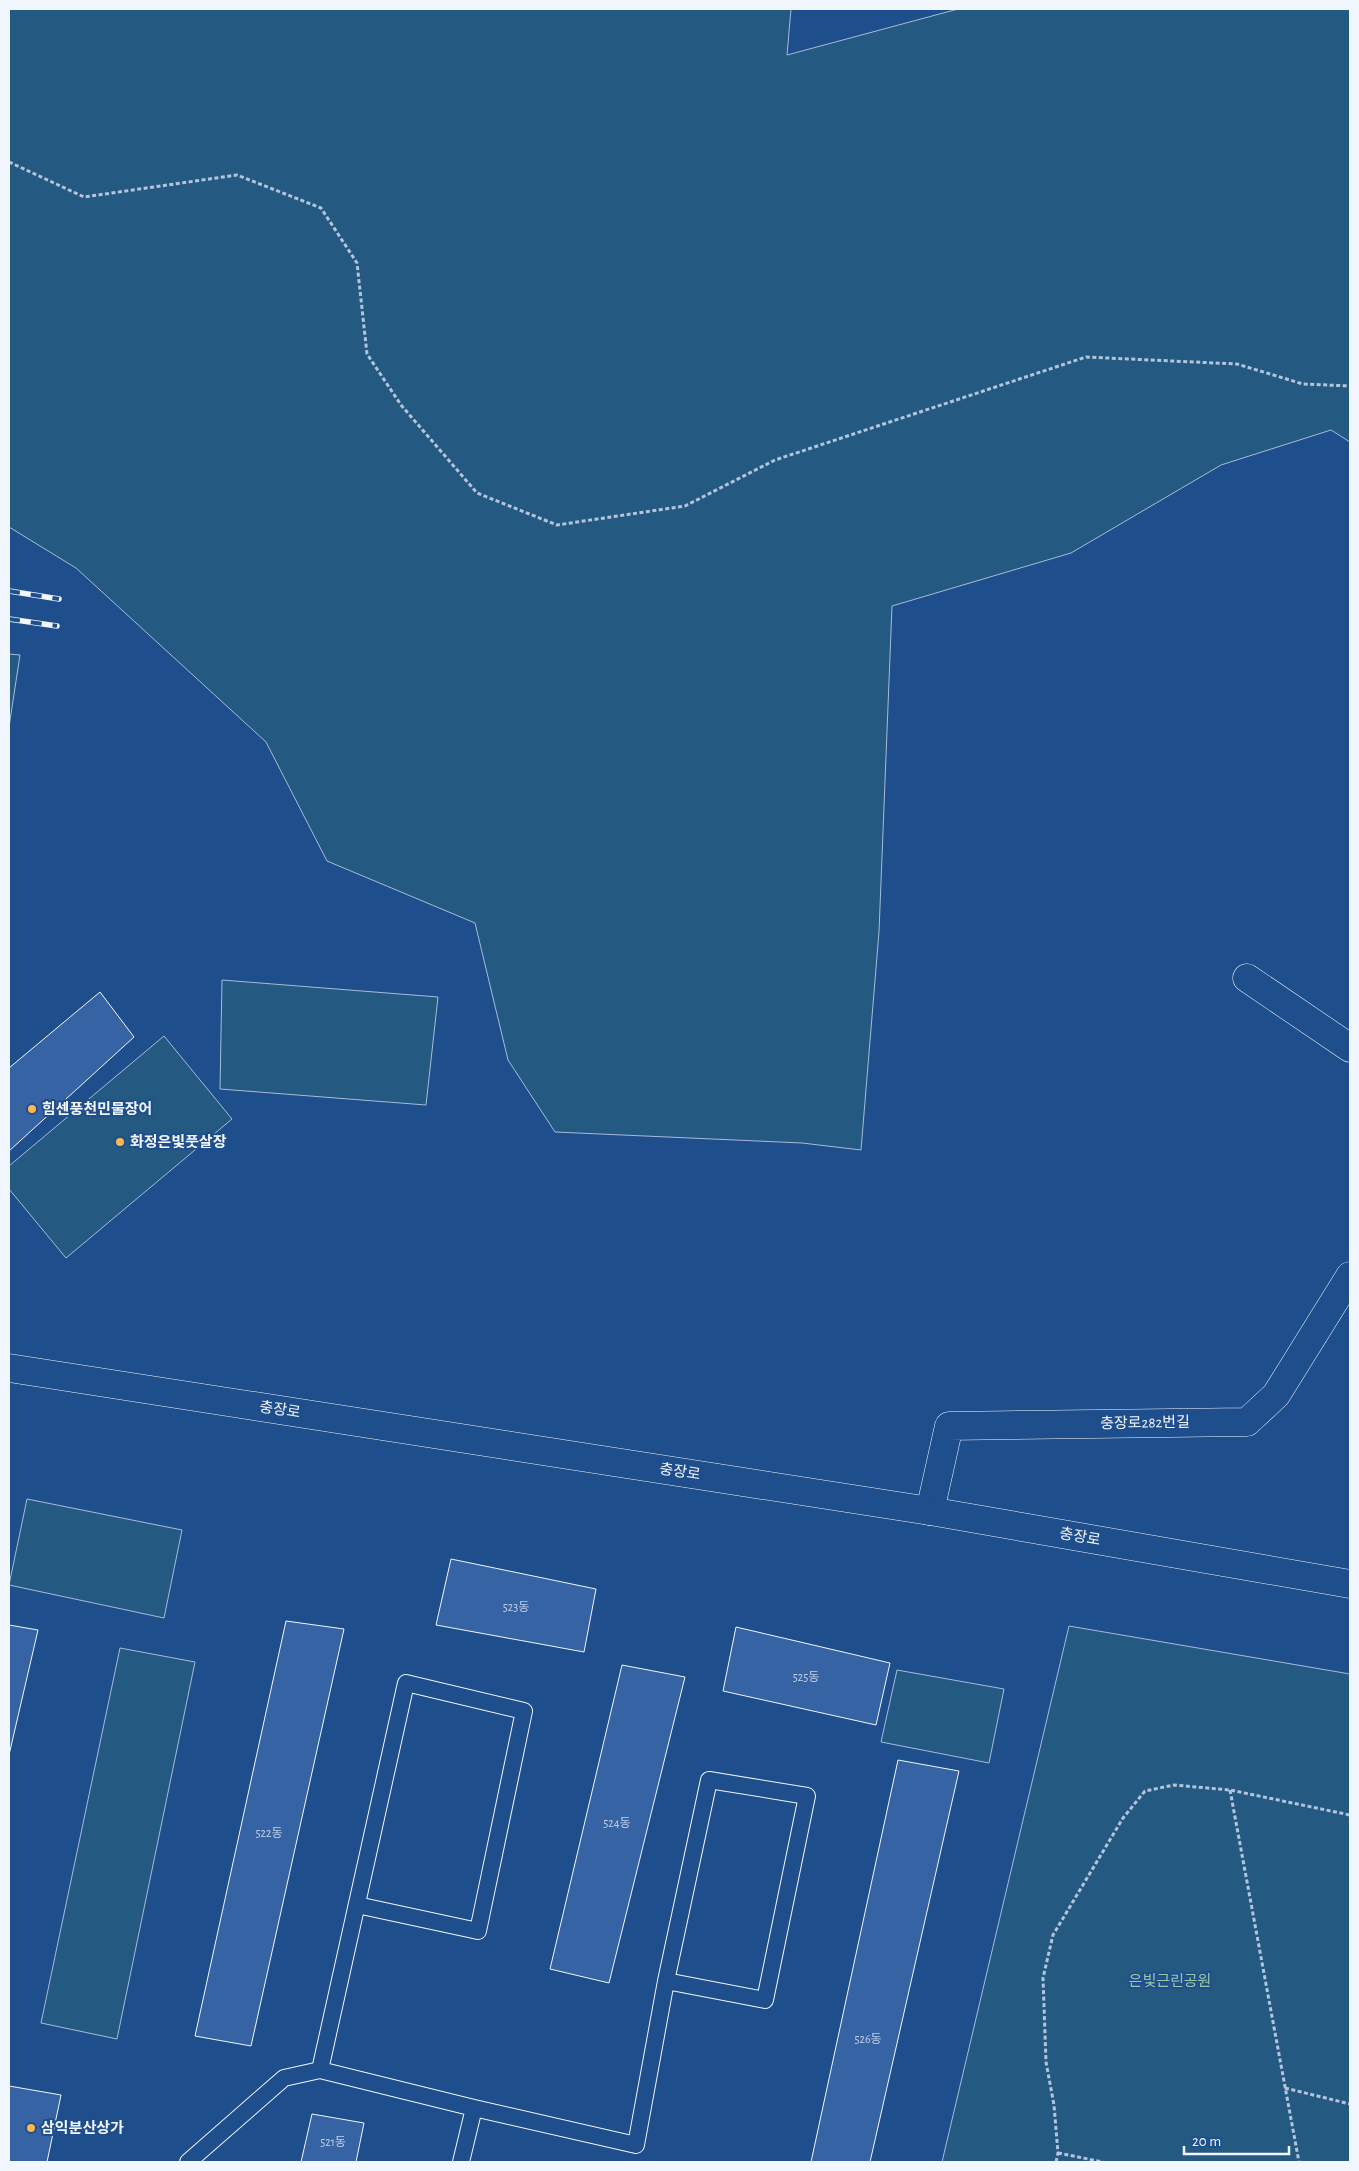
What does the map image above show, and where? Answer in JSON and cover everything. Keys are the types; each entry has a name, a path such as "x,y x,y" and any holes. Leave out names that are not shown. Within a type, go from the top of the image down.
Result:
{"main road":[{"path":"1247,978 1350,1048"},
{"name":"충장로282번길","path":"930,1511 949,1426 1248,1422 1276,1395 1350,1276"},
{"name":"충장로","path":"9,1368 930,1511 1350,1584"}],"lane":[{"path":"320,2070 406,1683 524,1711 478,1931 357,1905"},
{"path":"188,2162 284,2078 320,2070 636,2145 666,1980 709,1780 807,1796 765,2000 666,1980"},
{"path":"461,2162 474,2108"}],"path":[{"path":"9,162 84,197 237,175 321,208 357,263 367,354 401,405 477,493 557,525 685,506 775,460 1086,357 1237,364 1303,384 1350,386"},
{"path":"1056,2162 1058,2153 1054,2105 1046,2062 1043,1978 1053,1936 1123,1818 1145,1791 1174,1785 1230,1790 1350,1815"},
{"path":"1230,1790 1299,2162"},
{"path":"1285,2088 1350,2104"},
{"path":"1058,2153 1103,2162"}],"green space":[{"path":"9,9 791,9 787,55 958,9 1350,9 1350,442 1331,430 1221,465 1071,553 892,606 879,932 861,1150 802,1143 555,1132 508,1060 475,923 327,861 266,742 76,568 9,527"},
{"path":"9,654 20,655 9,727"},
{"name":"화정은빛풋살장","path":"222,980 438,997 426,1105 220,1089"},
{"name":"화정은빛풋살장","path":"164,1036 232,1119 66,1258 9,1189 9,1166"},
{"path":"27,1499 182,1530 164,1618 9,1585"},
{"name":"은빛근린공원","path":"1069,1626 1350,1674 1350,2162 942,2162"},
{"path":"120,1648 195,1662 117,2039 41,2023"},
{"path":"897,1670 1004,1689 989,1763 881,1742"}],"building":[{"name":"힘센풍천민물장어","path":"100,992 134,1037 9,1151 9,1068"},
{"path":"451,1559 596,1589 584,1652 436,1625"},
{"path":"286,1621 344,1629 251,2046 195,2036"},
{"path":"9,1625 38,1630 9,1755"},
{"path":"736,1627 890,1663 876,1725 723,1691"},
{"path":"622,1665 685,1677 609,1983 550,1969"},
{"path":"898,1760 959,1771 870,2162 811,2162"},
{"name":"삼익분산상가","path":"9,2086 61,2095 47,2162 9,2162"},
{"path":"312,2114 364,2123 356,2162 301,2162"}],"railway":[{"path":"9,591 59,599"},
{"path":"9,619 57,626"}],"place":[{"name":"힘센풍천민물장어","path":"32,1109"},
{"name":"화정은빛풋살장","path":"120,1142"},
{"name":"삼익분산상가","path":"31,2128"}]}
